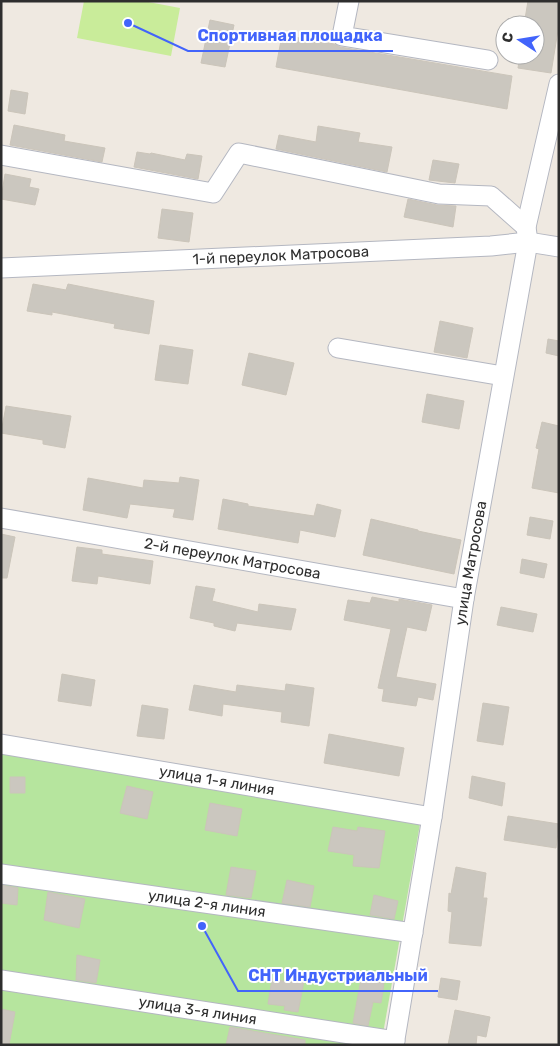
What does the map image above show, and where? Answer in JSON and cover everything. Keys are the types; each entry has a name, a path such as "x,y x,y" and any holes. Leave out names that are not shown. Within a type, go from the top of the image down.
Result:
{"street":[{"path":"349,1 342,36 488,60"},
{"name":"улица Матросова","path":"394,1043 432,817 464,599 527,234 559,84"},
{"path":"1,155 213,193 239,153 439,194 491,196 527,234"},
{"name":"1-й переулок Матросова","path":"1,268 481,246 527,234 559,247"},
{"path":"338,348 503,376"},
{"name":"2-й переулок Матросова","path":"1,518 464,599"},
{"name":"улица 1-я линия","path":"1,744 432,817"},
{"name":"улица 2-я линия","path":"1,874 413,933"},
{"name":"улица 3-я линия","path":"1,980 394,1043"}],"green space":[{"path":"84,1 143,1 180,8 171,56 77,38"},
{"path":"1,739 423,807 381,1045 1,1045"}],"building":[{"path":"528,1 559,1 559,24 551,73 518,68 518,65 545,65 545,15 526,15"},
{"path":"210,20 234,25 225,67 201,63"},
{"path":"282,35 334,44 340,47 512,76 507,109 276,67"},
{"path":"11,90 28,93 25,114 8,111"},
{"path":"14,125 65,135 64,141 105,148 102,162 10,145"},
{"path":"318,126 360,133 358,142 392,147 387,172 276,149 279,135 316,142"},
{"path":"137,152 185,160 187,154 202,156 198,179 134,167"},
{"path":"433,160 459,164 455,183 429,180"},
{"path":"5,174 31,179 29,187 39,189 35,205 1,199"},
{"path":"408,199 437,205 456,206 453,227 404,217"},
{"path":"162,209 193,213 189,242 158,238"},
{"path":"33,284 66,290 68,284 154,301 149,334 114,328 115,324 52,312 52,315 27,311"},
{"path":"440,321 473,328 467,358 434,352"},
{"path":"548,339 559,341 559,356 546,353"},
{"path":"160,345 193,350 188,384 155,380"},
{"path":"249,353 294,363 286,395 242,385"},
{"path":"427,394 464,401 459,429 422,422"},
{"path":"6,406 71,416 65,448 43,444 43,440 1,433"},
{"path":"542,422 559,426 559,493 532,488 539,449 536,448"},
{"path":"180,477 199,480 193,520 173,517 175,509 130,504 127,518 83,510 88,478 143,488 144,480 179,483"},
{"path":"223,499 248,504 248,506 314,516 317,504 341,510 335,537 300,530 298,543 218,529"},
{"path":"530,517 553,521 550,539 527,535"},
{"path":"371,519 461,540 454,574 363,555"},
{"path":"1,534 15,537 7,578 1,578"},
{"path":"77,547 102,550 102,554 153,561 150,584 98,576 97,584 72,581"},
{"path":"522,559 547,564 544,578 520,573"},
{"path":"196,586 215,589 212,601 258,612 259,604 296,609 291,630 237,623 235,631 214,626 214,623 190,618"},
{"path":"372,597 399,602 399,599 432,605 426,631 407,627 396,677 436,684 433,700 418,697 416,706 382,701 384,689 378,688 391,629 344,620 348,600 370,603"},
{"path":"501,607 537,614 533,632 497,625"},
{"path":"62,674 95,680 91,706 58,701"},
{"path":"286,684 314,688 309,726 281,722 282,712 223,704 222,716 189,710 194,685 236,692 237,685 285,691"},
{"path":"483,703 509,707 503,745 477,741"},
{"path":"142,705 168,709 164,739 137,736"},
{"path":"329,734 404,748 399,776 324,763"},
{"path":"472,776 505,783 502,806 469,798"},
{"path":"10,777 25,777 25,793 10,793"},
{"path":"127,786 153,792 147,819 120,813"},
{"path":"210,803 242,809 237,836 205,830"},
{"path":"508,816 559,824 556,848 504,840"},
{"path":"333,827 357,831 358,827 385,831 379,868 353,866 354,855 328,851"},
{"path":"231,867 256,871 251,898 226,895"},
{"path":"456,867 486,873 483,898 487,898 481,946 449,943 452,912 448,911 449,893 451,894"},
{"path":"287,880 314,886 310,907 282,903"},
{"path":"1,885 18,888 17,905 1,903"},
{"path":"48,892 85,899 79,928 44,920"},
{"path":"374,895 398,901 394,919 370,915"},
{"path":"77,955 100,960 96,983 76,980"},
{"path":"441,978 460,981 457,1000 438,997"},
{"path":"272,979 289,982 289,979 304,981 298,1012 284,1010 285,1006 268,1004"},
{"path":"361,979 384,983 381,1003 373,1002 368,1026 353,1023"},
{"path":"1,1009 15,1012 9,1045 1,1045"},
{"path":"455,1010 490,1017 486,1037 477,1035 476,1045 448,1045"},
{"path":"230,1027 305,1040 305,1045 226,1045"}],"place":[{"name":"Спортивная площадка","path":"128,23"},
{"name":"СНТ Индустриальный","path":"202,926"}]}
